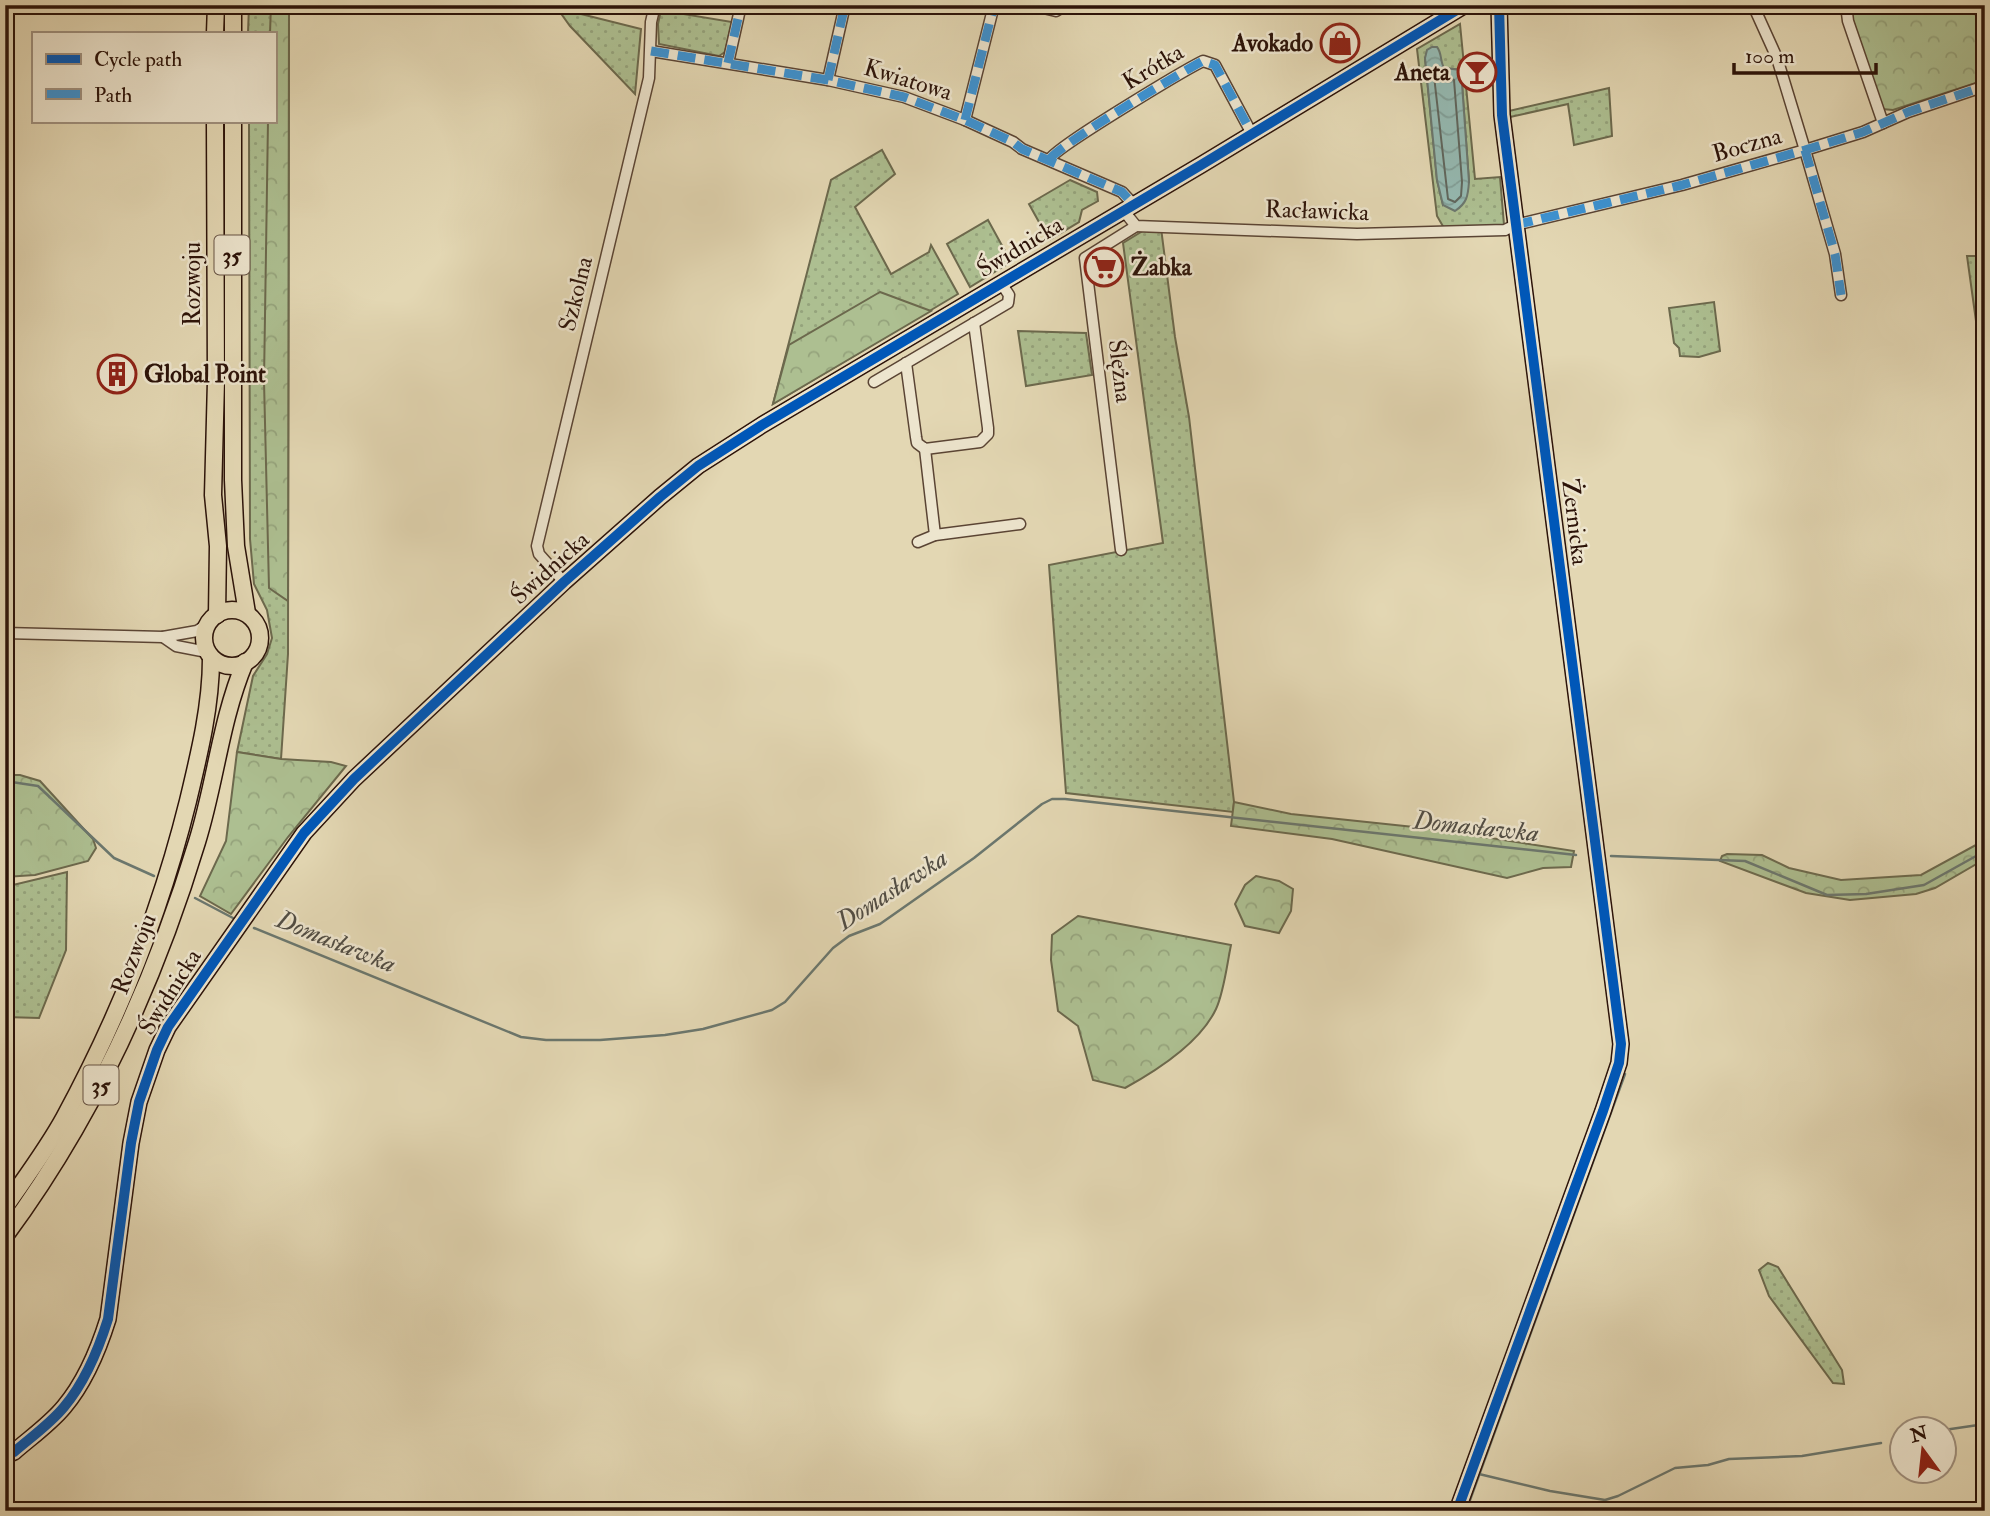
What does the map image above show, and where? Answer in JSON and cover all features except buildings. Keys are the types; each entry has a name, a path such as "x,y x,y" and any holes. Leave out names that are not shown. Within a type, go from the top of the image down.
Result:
{"main road":[{"path":"215,32 216,5"},
{"path":"233,5 233,32"},
{"name":"Rozwoju","path":"212,619 218,546 213,495 216,381 215,122"},
{"name":"Rozwoju","path":"233,122 233,480 236,546 247,613"},
{"path":"212,619 228,611 247,613"},
{"name":"35","path":"245,662 256,652 260,635 258,624 247,613"},
{"name":"35","path":"209,655 204,638 212,619"},
{"path":"209,655 230,667 245,662"},
{"name":"Rozwoju","path":"5,1208 63,1119 112,1025 145,945 169,871 196,767 209,688 209,655"},
{"name":"Rozwoju","path":"5,1236 71,1138 102,1084 139,1006 172,919 197,842 208,803 222,730 245,662"}],"street":[{"name":"Szkolna","path":"564,582 539,554 537,545 649,78 651,22 655,5"},
{"path":"728,63 741,5"},
{"path":"828,80 845,5"},
{"path":"965,120 994,5"},
{"path":"1031,5 1056,10 1066,5"},
{"name":"Świdnicka","path":"5,1456 14,1452 63,1409 87,1372 99,1345 107,1319 137,1112 157,1050 168,1027 283,861 326,807 354,779 564,582 698,466 762,425 1465,5"},
{"name":"Żernicka","path":"1457,1511 1603,1111 1619,1063 1621,1044 1502,115 1499,5"},
{"path":"1753,5 1777,58 1805,149 1835,254 1841,295"},
{"path":"1846,5 1848,21 1883,123"},
{"name":"Kwiatowa","path":"651,51 828,80 904,97 965,120 1013,142 1022,149 1122,192 1128,207"},
{"name":"Krótka","path":"1049,159 1052,153 1080,135 1203,61 1215,65 1252,134"},
{"name":"Boczna","path":"1515,225 1682,186 1863,132 1908,112 1985,86"},
{"path":"1128,207 1136,226"},
{"name":"Racławicka","path":"1136,226 1357,234 1482,232 1505,230 1515,225"},
{"name":"Ślężna","path":"1121,550 1085,258 1136,226"},
{"path":"874,382 1008,303 1009,295 1001,283"},
{"path":"906,363 917,443 925,449 980,442 988,434 974,323"},
{"path":"925,449 935,535"},
{"path":"918,542 935,535 1020,524"},
{"path":"5,633 163,637 197,631 212,619"},
{"path":"163,637 176,646 209,655"}],"green space":[{"path":"249,5 289,5 288,654 281,759 237,752 253,676 267,654 272,638 267,610 254,584 250,539 249,122 276,122 276,32 248,32"},
{"path":"271,5 289,5 288,601 269,588 264,381 268,122 276,122 276,32 270,32"},
{"path":"662,5 678,5 677,13 732,22 725,52 719,56 659,44 658,24"},
{"path":"1851,5 1923,5 1985,16 1985,80 1893,110 1882,109 1853,20"},
{"path":"557,8 641,29 635,94 570,26"},
{"path":"1460,24 1475,179 1500,177 1504,225 1500,227 1444,228 1437,216 1417,49","holes":["1425,58 1441,63 1444,68 1461,70 1469,182 1443,205 1437,180"]},
{"path":"1609,88 1612,136 1574,145 1568,104 1510,117 1509,111"},
{"path":"882,150 895,174 855,207 891,274 929,252 931,245 958,294 773,404 831,180"},
{"path":"1070,180 1097,192 1098,201 1082,210 1079,222 1049,240 1029,204"},
{"path":"988,220 1011,262 970,287 947,244"},
{"path":"1161,228 1175,337 1189,417 1234,802 1233,812 1066,793 1049,565 1163,543 1123,243 1146,229"},
{"path":"1967,256 1984,256 1985,292 1982,298 1985,319 1976,321"},
{"path":"880,292 931,311 773,404 789,345"},
{"path":"1714,302 1720,351 1699,357 1680,356 1679,348 1674,343 1669,308"},
{"path":"1018,331 1086,333 1092,375 1026,386"},
{"path":"237,752 346,766 288,837 231,914 200,896 226,841"},
{"path":"5,775 20,775 40,781 93,839 96,848 88,861 35,875 5,877"},
{"path":"1234,802 1291,814 1433,829 1574,851 1571,867 1543,868 1507,878 1332,839 1231,826"},
{"path":"1985,840 1985,859 1935,888 1916,894 1850,900 1806,893 1720,861 1722,856 1727,854 1762,855 1789,868 1841,880 1921,875"},
{"path":"67,872 66,950 39,1018 5,1017 5,884 13,885"},
{"path":"1256,876 1279,881 1293,889 1291,911 1279,933 1245,926 1235,904 1245,885"},
{"path":"1078,916 1231,945 1221,995 1209,1021 1176,1055 1125,1088 1093,1080 1078,1026 1058,1011 1051,960 1052,935"},
{"path":"1768,1263 1778,1267 1842,1370 1844,1384 1833,1383 1769,1296 1759,1270"}],"water":[{"path":"1432,47 1439,49 1444,68 1461,70 1469,182 1466,199 1455,211 1443,205 1437,180 1425,58 1427,50"}],"waterway":[{"name":"Domasławka","path":"5,781 38,786 114,858 154,876"},
{"name":"Domasławka","path":"254,928 521,1037 600,1040 703,1029 772,1010 785,1002 833,948 849,936 880,924 1052,799 1576,855"},
{"name":"Domasławka","path":"1611,856 1745,861 1827,895 1866,894 1924,885 1985,851"},
{"name":"Domasławka","path":"195,898 233,918"},
{"path":"1466,1511 1625,1074"},
{"path":"1958,1428 1985,1424"},
{"path":"1479,1474 1550,1491 1605,1500 1675,1468 1708,1465 1729,1459 1802,1456 1881,1443"}],"marked path":[{"path":"728,63 741,5"},
{"path":"828,80 845,5"},
{"path":"965,120 994,5"},
{"path":"1031,5 1056,11 1066,5"},
{"path":"651,51 828,80 904,97 965,120 1013,142 1022,149 1122,192 1133,204"},
{"path":"1050,159 1096,125 1203,61 1215,65 1252,134"},
{"path":"1515,225 1682,185 1805,150 1863,132 1908,112 1985,86"},
{"path":"1805,150 1835,254 1841,295"}],"cycle path":[{"path":"5,1456 40,1431 64,1407 85,1377 100,1343 108,1319 131,1143 139,1102 168,1027 304,833 354,779 564,582 698,466 762,425 1465,5"},
{"path":"1457,1511 1603,1111 1619,1063 1621,1044 1502,115 1499,5"}],"place":[{"name":"Avokado","path":"1340,43"},
{"name":"Aneta","path":"1477,72"},
{"name":"Żabka","path":"1104,267"},
{"name":"Global Point","path":"117,374"}]}
